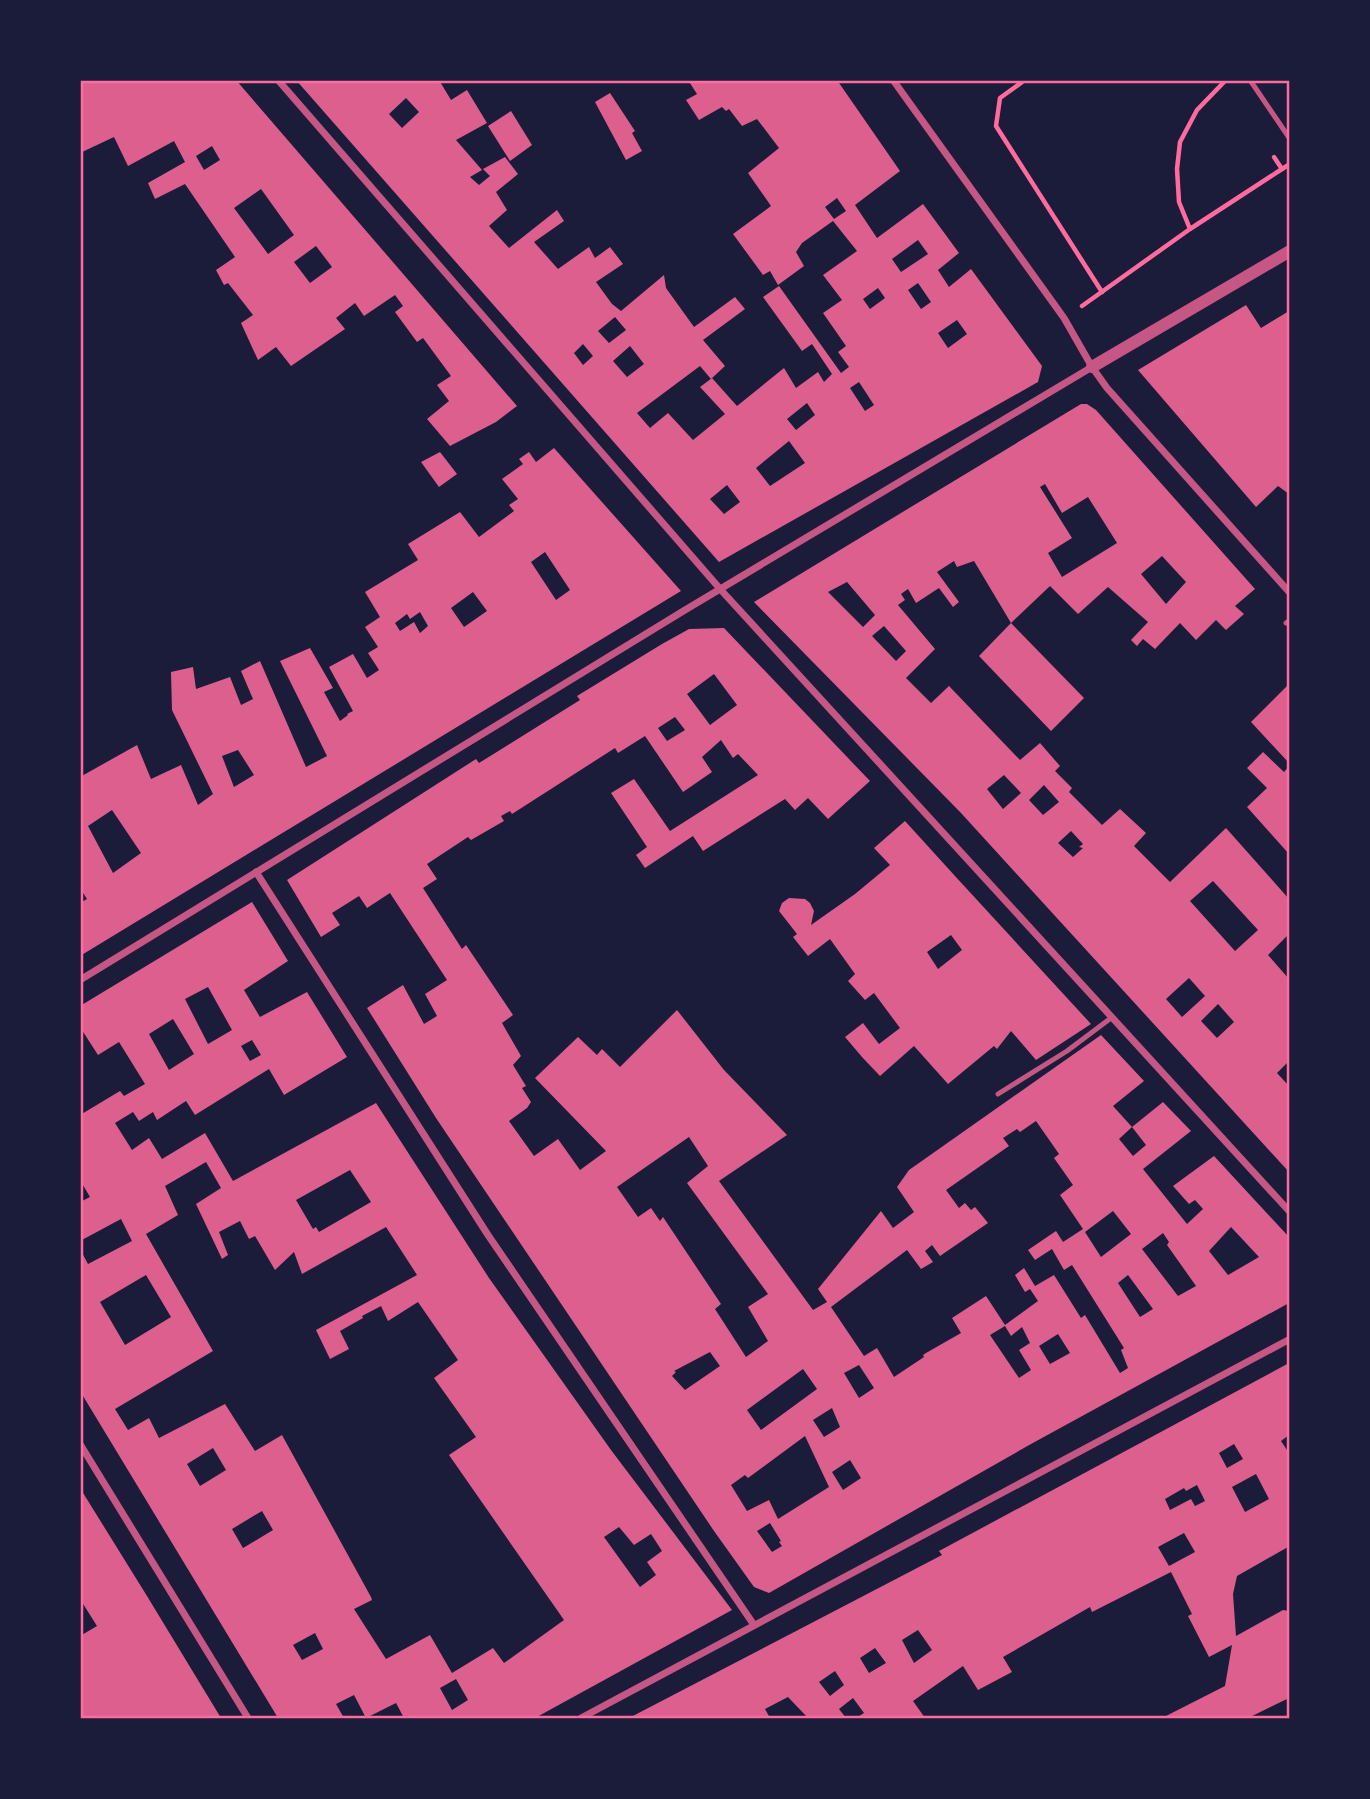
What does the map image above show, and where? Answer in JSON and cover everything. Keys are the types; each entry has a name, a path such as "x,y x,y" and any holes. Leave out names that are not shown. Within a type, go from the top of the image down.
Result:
{"street":[{"path":"278,80 721,590 1290,1212"},
{"path":"893,80 1064,318 1107,388 1290,593"},
{"path":"80,980 721,590 1290,251"},
{"path":"256,872 488,1235 754,1625"},
{"path":"581,1718 1290,1339"},
{"path":"80,1444 248,1718"}],"lane":[{"path":"1250,80 1290,139"},
{"path":"998,1094 1067,1051 1111,1018"}],"path":[{"path":"1025,80 1000,99 996,126 1102,292 1190,229 1282,169"},
{"path":"1190,229 1179,202 1177,169 1180,142 1197,110 1224,82"}],"building":[{"path":"80,80 236,80 517,406 496,422 450,446 427,419 449,401 437,385 451,376 423,338 417,342 395,312 403,306 395,295 364,316 355,303 336,318 345,329 291,366 276,347 258,360 241,323 253,315 228,283 224,285 216,270 235,257 185,184 155,199 148,183 185,162 174,141 128,166 114,137 80,153","holes":["212,146 220,160 204,170 196,156","261,189 294,235 268,254 234,208","316,246 332,267 310,283 294,262"]},
{"path":"296,80 439,80 451,100 467,90 487,123 456,140 482,170 470,177 479,185 490,176 483,169 505,157 518,174 496,192 507,210 489,226 509,248 557,210 564,221 534,242 558,269 589,247 595,258 610,247 623,264 596,282 612,304 621,311 664,275 666,288 694,327 735,297 745,309 703,340 725,366 712,378 737,406 784,368 796,388 818,372 824,382 832,374 812,344 802,351 763,297 779,286 841,373 849,367 838,352 846,346 823,313 842,300 823,275 857,251 833,221 802,243 796,252 804,266 778,285 770,271 763,275 733,234 771,206 748,173 779,148 757,119 742,126 729,109 726,111 722,107 699,120 686,100 697,94 688,80 837,80 900,171 855,205 877,238 923,204 959,253 938,270 949,287 971,269 1042,366 1038,382 719,562","holes":["406,98 419,112 402,128 389,114","837,198 846,211 834,219 825,207","918,240 928,254 901,272 892,259","918,283 931,302 921,309 908,290","878,288 885,298 870,309 863,299","615,317 626,330 609,343 598,331","957,320 967,334 948,348 938,333","583,344 593,356 583,365 574,353","630,346 644,364 627,377 613,361","700,366 711,379 700,387 725,414 693,440 668,413 650,428 637,413","859,382 874,405 865,411 850,388","807,403 815,415 796,430 787,419","789,441 805,463 770,486 756,468","727,485 740,502 724,514 710,499"]},
{"path":"610,93 635,131 632,133 642,151 626,160 595,102"},
{"path":"511,111 532,145 510,161 488,126"},
{"path":"1246,305 1261,328 1289,311 1289,494 1278,486 1256,507 1138,370"},
{"path":"1081,404 1087,404 1096,410 1255,589 1235,606 1244,614 1226,630 1216,620 1196,640 1180,623 1155,649 1143,639 1137,646 1131,640 1148,622 1108,587 1078,614 1050,586 1011,623 974,561 957,567 954,561 937,572 959,602 953,607 939,588 916,603 908,589 901,594 905,600 898,605 935,649 906,678 931,703 949,686 1020,760 1040,743 1060,766 1055,771 1072,788 1069,792 1102,825 1120,809 1146,833 1134,846 1170,882 1226,828 1289,899 1289,934 1268,955 1289,979 1289,1061 1277,1073 1289,1086 1289,1172 961,813 754,602","holes":["1045,484 1062,513 1088,497 1117,543 1062,577 1048,553 1072,538 1040,487","1162,556 1186,582 1166,604 1141,574","847,582 875,615 863,627 828,592","884,626 906,651 896,661 872,636","1004,775 1021,793 1003,809 987,789","1044,785 1059,802 1043,815 1029,800","1071,831 1083,844 1079,847 1083,848 1073,857 1058,843","1213,881 1258,930 1235,951 1190,901","1189,978 1205,996 1182,1017 1166,999","1218,1004 1234,1022 1217,1038 1201,1021"]},
{"path":"554,448 681,591 80,956 80,903 87,899 80,888 80,777 137,745 151,779 181,765 198,805 213,794 172,710 171,672 193,667 196,689 230,677 241,705 253,699 241,671 260,661 306,767 327,756 280,661 310,648 333,688 324,692 340,721 348,715 353,711 329,667 353,654 367,678 379,670 368,653 378,647 365,627 380,617 365,592 418,560 408,544 460,512 479,537 514,511 509,505 518,499 502,479 523,464 519,459 529,452 536,462","holes":["545,552 570,590 556,600 531,562","473,592 487,611 464,627 451,608","420,612 428,626 420,633 414,622 400,631 395,623 407,614 410,619","238,750 254,775 234,787 222,756","112,810 141,853 113,873 88,826"]},
{"path":"440,452 457,474 439,487 421,462"},
{"path":"1011,623 1084,698 1051,731 979,656"},
{"path":"724,628 870,781 828,819 808,798 795,810 785,799 703,851 693,836 645,868 636,855 647,847 611,793 634,779 670,831 758,775 738,754 733,758 721,740 702,757 712,772 683,792 645,736 618,753 615,748 512,814 510,811 501,816 504,821 471,840 468,837 427,864 437,879 423,888 462,949 466,945 513,1015 502,1023 521,1056 513,1065 526,1086 522,1088 531,1102 509,1121 534,1156 558,1139 580,1170 606,1151 535,1078 578,1037 597,1055 602,1049 620,1067 677,1010 724,1070 787,1135 719,1181 813,1310 827,1302 818,1289 881,1211 893,1228 914,1212 897,1187 909,1170 1101,1035 1144,1081 1113,1106 1132,1127 1163,1102 1191,1131 1143,1169 1187,1224 1203,1209 1195,1200 1189,1204 1173,1186 1214,1156 1289,1237 1289,1303 1031,1444 769,1593 754,1587 714,1531 436,1118 367,1008 403,985 424,1024 437,1016 425,994 447,980 390,893 367,908 359,896 332,913 340,925 321,937 287,880 476,759 479,763 580,700 577,696 689,629","holes":["714,674 737,705 710,725 687,694","675,717 685,730 667,741 658,728","1036,1121 1059,1154 1054,1158 1073,1185 1060,1195 1083,1229 1063,1242 1056,1231 1028,1250 1035,1260 1052,1249 1064,1270 1072,1265 1124,1348 1121,1350 1128,1368 1120,1373 1085,1315 1081,1318 1054,1275 1035,1286 1024,1268 1015,1275 1025,1292 1030,1289 1038,1301 1005,1325 986,1296 952,1318 961,1333 926,1353 894,1377 877,1348 864,1356 831,1307 907,1250 921,1269 933,1262 925,1251 932,1245 940,1256 988,1223 975,1207 971,1210 965,1203 959,1208 946,1190 1009,1146 1003,1138 1017,1129 1020,1132","1132,1127 1146,1145 1133,1156 1119,1139","689,1137 708,1166 687,1183 768,1294 748,1307 768,1341 746,1357 715,1309 721,1304 663,1217 660,1221 651,1208 638,1217 617,1187","1113,1211 1131,1234 1101,1257 1085,1232","1231,1227 1259,1257 1228,1275 1209,1251","1163,1233 1169,1242 1167,1245 1196,1286 1178,1296 1142,1249","1128,1275 1153,1309 1140,1317 1118,1283","1005,1326 1011,1336 1022,1327 1030,1343 1019,1350 1031,1370 1019,1378 990,1335","1058,1334 1070,1353 1050,1364 1039,1346","710,1352 720,1366 685,1390 672,1376 676,1372 674,1371","859,1365 874,1388 859,1398 844,1373","803,1369 817,1389 761,1430 747,1410","832,1408 840,1427 824,1437 813,1420","805,1436 829,1487 778,1519 769,1500 747,1511 731,1485 745,1475 748,1478","850,1460 861,1478 843,1490 832,1472","770,1523 782,1546 772,1552 757,1531"]},
{"path":"1289,684 1289,763 1251,722"},
{"path":"1263,752 1284,772 1289,766 1289,854 1247,807 1267,788 1247,768"},
{"path":"905,821 1091,1024 1036,1060 1011,1031 997,1049 994,1046 948,1084 914,1046 880,1076 845,1037 863,1023 879,1044 900,1028 874,993 865,1000 848,981 855,974 830,939 808,956 793,937 797,934 779,911 782,903 789,898 805,899 814,911 811,925 890,865 874,848","holes":["951,935 962,950 938,969 927,952"]},
{"path":"252,902 288,961 244,990 260,1017 307,992 347,1057 284,1095 269,1069 195,1115 186,1101 157,1120 153,1112 139,1121 133,1112 115,1123 132,1150 149,1138 162,1159 205,1133 233,1181 376,1103 489,1278 611,1450 732,1610 535,1718 404,1718 396,1703 366,1718 354,1695 336,1704 344,1718 278,1718 80,1391 80,1249 88,1264 132,1241 121,1219 80,1241 80,1202 90,1197 80,1180 80,1115 120,1091 124,1096 145,1084 119,1042 98,1055 80,1027 80,1006","holes":["208,987 232,1030 208,1044 185,999","173,1019 194,1054 169,1070 149,1034","252,1040 261,1055 250,1061 241,1046","206,1162 221,1188 196,1204 222,1259 228,1255 219,1232 240,1221 249,1239 255,1236 275,1270 294,1252 302,1274 386,1227 417,1275 316,1330 330,1359 349,1349 340,1331 363,1318 362,1316 381,1306 388,1321 418,1302 458,1360 434,1378 476,1437 449,1455 564,1620 504,1663 493,1648 452,1673 430,1635 386,1659 354,1609 372,1600 371,1597 282,1435 255,1451 225,1404 159,1438 149,1418 128,1430 115,1409 213,1351 146,1234 178,1215 165,1186","350,1170 371,1202 319,1232 316,1227 313,1229 296,1200","146,1275 171,1317 125,1345 100,1302","213,1448 226,1470 200,1486 187,1464","262,1511 273,1530 243,1548 232,1529","619,1527 634,1545 651,1534 662,1551 647,1562 656,1575 640,1587 604,1537","315,1633 323,1649 302,1660 293,1645","456,1679 468,1700 452,1710 440,1688"]},
{"path":"1289,1363 1289,1435 1281,1441 1289,1453 1289,1551 1288,1547 1237,1576 1233,1594 1236,1636 1283,1610 1289,1611 1289,1698 1248,1718 1162,1718 1225,1686 1232,1645 1209,1657 1188,1616 1192,1614 1171,1572 1092,1612 1090,1607 1003,1657 1012,1672 978,1690 963,1666 913,1701 925,1718 856,1718 864,1713 853,1698 839,1709 846,1718 808,1718 788,1697 765,1709 770,1718 629,1718 942,1555 939,1551","holes":["1234,1444 1243,1459 1227,1468 1219,1453","1256,1474 1269,1499 1245,1512 1232,1487","1197,1485 1205,1501 1195,1506 1191,1499 1170,1510 1165,1499 1184,1488 1186,1491","1184,1533 1195,1552 1169,1566 1158,1547","918,1630 932,1650 914,1663 902,1640","875,1648 886,1663 869,1673 860,1658","835,1671 844,1685 830,1696 819,1682"]},
{"path":"80,1488 221,1718 80,1718 80,1636 97,1626 80,1599"}]}
